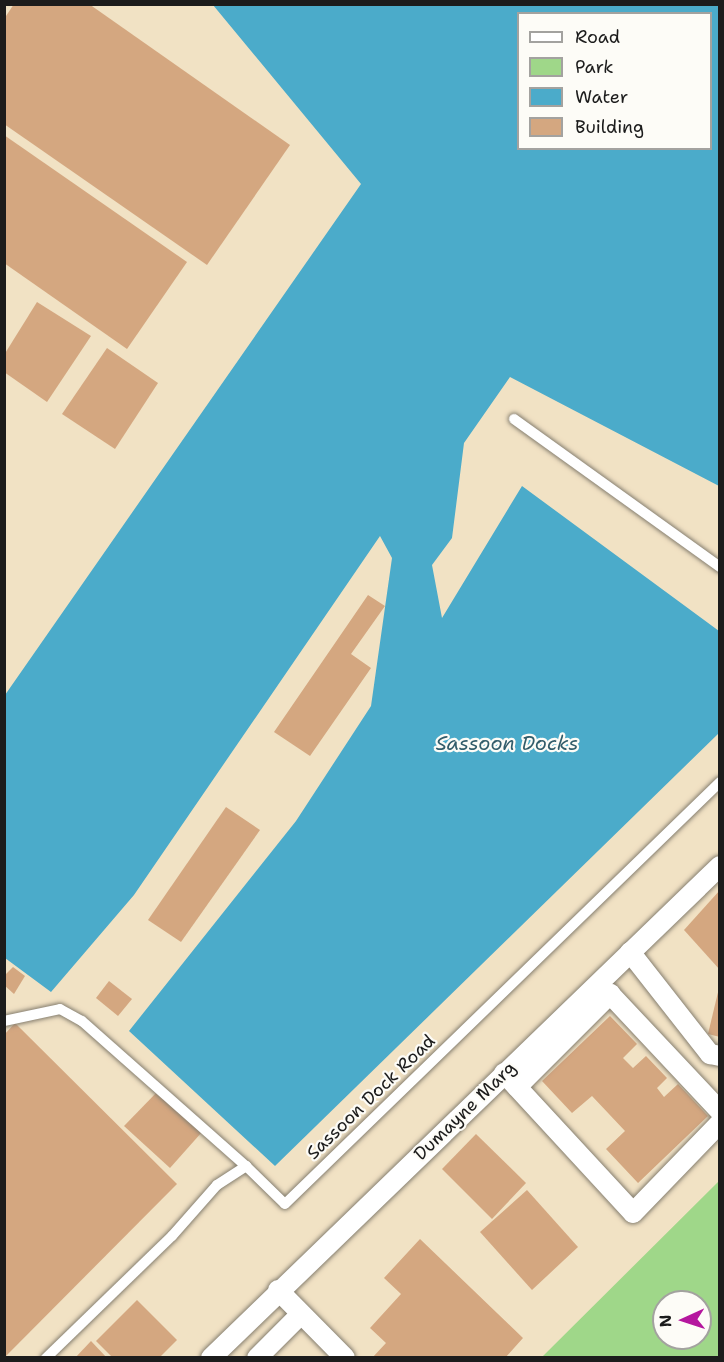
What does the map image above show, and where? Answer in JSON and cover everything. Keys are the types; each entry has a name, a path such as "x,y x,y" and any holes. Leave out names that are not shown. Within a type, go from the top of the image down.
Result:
{"street":[{"name":"Dumayne Marg","path":"212,1358 278,1290 511,1080 630,952 720,866"},
{"path":"630,952 710,1054 720,1056"},
{"path":"720,1111 610,994 511,1080 633,1213 720,1123"},
{"path":"278,1290 345,1358"},
{"path":"256,1358 301,1314"}],"lane":[{"path":"514,418 720,567"},
{"name":"Sassoon Dock Road","path":"246,1166 285,1204 720,782"},
{"path":"4,1022 60,1009 82,1021 246,1166 217,1185 172,1236 46,1358"}],"green space":[{"path":"719,1181 719,1357 542,1357"}],"water":[{"name":"Sassoon Docks","path":"213,5 719,5 719,486 510,377 464,443 452,538 432,565 442,618 522,486 719,631 719,733 275,1166 129,1031 296,821 371,706 392,558 380,536 134,895 51,992 5,958 5,695 361,184"}],"building":[{"path":"14,4 89,4 290,145 207,265 4,124 4,19"},
{"path":"4,135 187,262 127,349 4,263"},
{"path":"37,302 91,336 47,402 4,372 4,355"},
{"path":"107,348 158,383 115,449 62,414"},
{"path":"368,595 385,606 351,654 371,668 310,756 274,732"},
{"path":"226,807 260,830 181,942 148,920"},
{"path":"720,890 720,970 684,930"},
{"path":"13,967 25,976 14,994 4,985 4,976"},
{"path":"109,981 132,999 118,1016 96,998"},
{"path":"720,988 720,1037 708,1034"},
{"path":"610,1016 637,1044 623,1058 633,1068 646,1056 667,1078 657,1088 664,1097 678,1084 708,1116 638,1183 606,1149 625,1131 592,1096 572,1113 542,1081"},
{"path":"15,1023 177,1184 4,1358 4,1035"},
{"path":"158,1091 202,1132 170,1168 124,1126"},
{"path":"476,1134 526,1183 492,1219 442,1169"},
{"path":"527,1190 578,1247 532,1290 480,1232"},
{"path":"420,1239 523,1338 505,1358 372,1358 386,1343 370,1328 401,1294 384,1278"},
{"path":"137,1300 177,1340 159,1358 113,1358 96,1341"},
{"path":"91,1341 107,1358 75,1358"}]}
